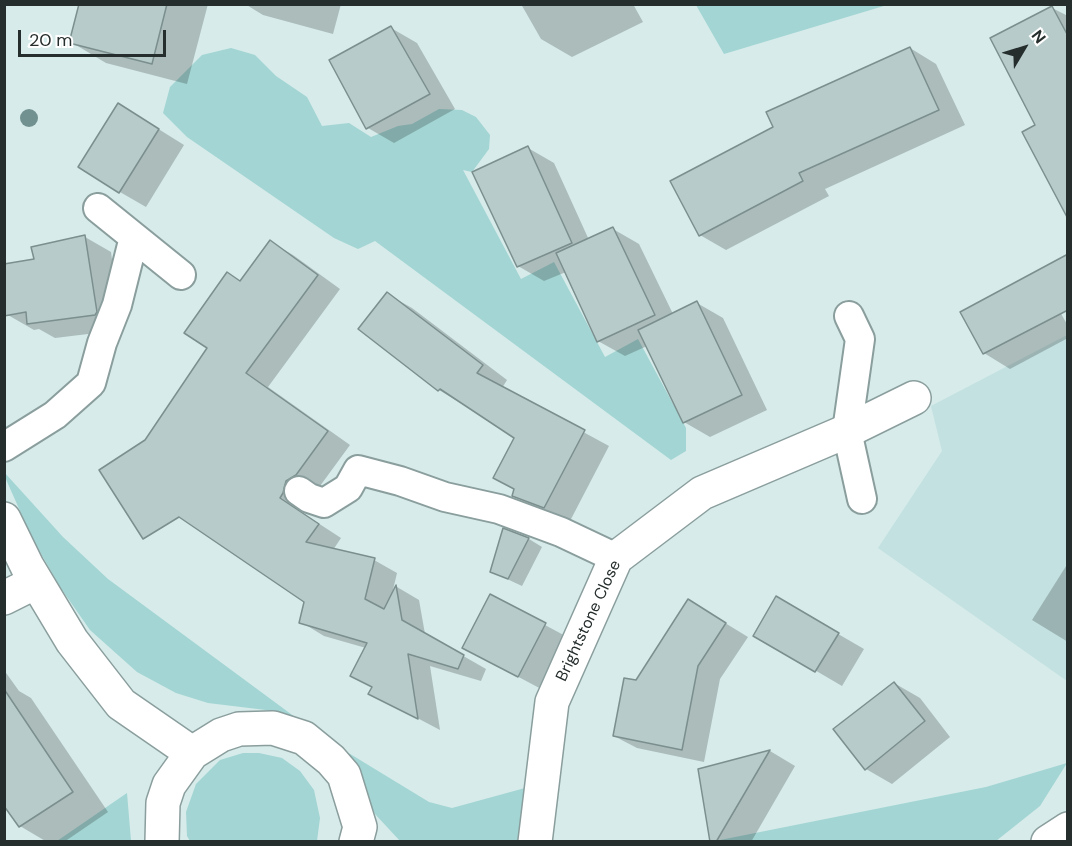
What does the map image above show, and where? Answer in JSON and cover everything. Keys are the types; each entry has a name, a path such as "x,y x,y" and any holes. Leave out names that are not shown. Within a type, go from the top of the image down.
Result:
{"street":[{"name":"Brightstone Close","path":"535,842 552,702 616,558 702,493 847,431 914,398"},
{"path":"4,519 36,582 72,641 121,704 192,753"},
{"path":"4,598 36,582"},
{"path":"162,842 163,803 168,785 192,753 220,735 239,729 273,728 304,738 331,760 344,776 363,837"},
{"path":"1048,842 1068,829"}],"lane":[{"path":"98,208 181,275"},
{"path":"4,447 54,415 91,383 102,343 117,304 134,237"},
{"path":"849,316 860,339 847,431 862,500"},
{"path":"299,491 309,498 324,503 348,488 358,470 400,481 445,497 499,509 561,532 616,558"}],"shaded area":[{"path":"696,5 887,5 724,54"},
{"path":"231,48 255,55 276,76 307,97 322,126 349,123 371,137 398,126 412,124 439,109 462,110 476,117 490,135 489,149 472,172 463,170 521,279 554,262 605,357 638,339 686,428 686,451 671,460 375,241 358,249 334,238 187,137 163,113 170,87 202,55"},
{"path":"1067,335 1067,681 878,548 942,451 931,406"},
{"path":"4,472 63,537 108,579 299,720 266,710 208,703 176,693 137,672 90,630 60,587 32,538"},
{"path":"337,746 429,802 452,808 536,785 527,841 400,841 375,814 363,788"},
{"path":"243,753 259,753 282,758 300,771 314,790 320,818 317,841 190,841 187,836 186,812 196,784 220,760"},
{"path":"1067,763 1040,806 996,841 710,842 986,787"},
{"path":"127,793 131,841 57,841"}],"building":[{"path":"79,4 167,4 152,64 69,43"},
{"path":"1052,6 1068,36 1068,219 1022,132 1035,125 990,38"},
{"path":"391,26 430,94 366,129 329,60"},
{"path":"910,47 939,110 799,173 803,181 699,236 670,181 773,127 766,112"},
{"path":"118,103 159,129 119,193 78,167"},
{"path":"528,146 572,243 517,267 472,172"},
{"path":"613,227 655,315 597,342 556,253"},
{"path":"85,235 97,312 95,315 27,324 26,312 4,316 4,264 34,259 31,247"},
{"path":"270,240 318,275 246,373 328,431 296,475 286,481 280,498 319,524 306,542 375,558 365,599 384,609 396,585 402,620 464,655 458,669 408,654 418,719 368,694 372,687 350,676 367,643 299,623 304,602 179,517 143,539 99,470 145,440 207,348 184,333 227,272 240,281"},
{"path":"1068,254 1068,310 983,354 960,312"},
{"path":"387,292 483,365 477,373 585,430 544,508 512,496 514,489 493,478 514,438 440,389 438,391 358,329"},
{"path":"697,301 742,395 683,423 638,330"},
{"path":"503,528 529,538 508,579 490,572"},
{"path":"490,594 546,623 518,677 462,648"},
{"path":"776,596 839,633 815,672 753,636"},
{"path":"688,599 726,623 698,666 682,750 613,736 624,678 636,680"},
{"path":"894,682 925,721 865,770 833,729"},
{"path":"4,689 73,792 19,827 4,806"},
{"path":"770,750 716,842 710,842 698,769"}]}
